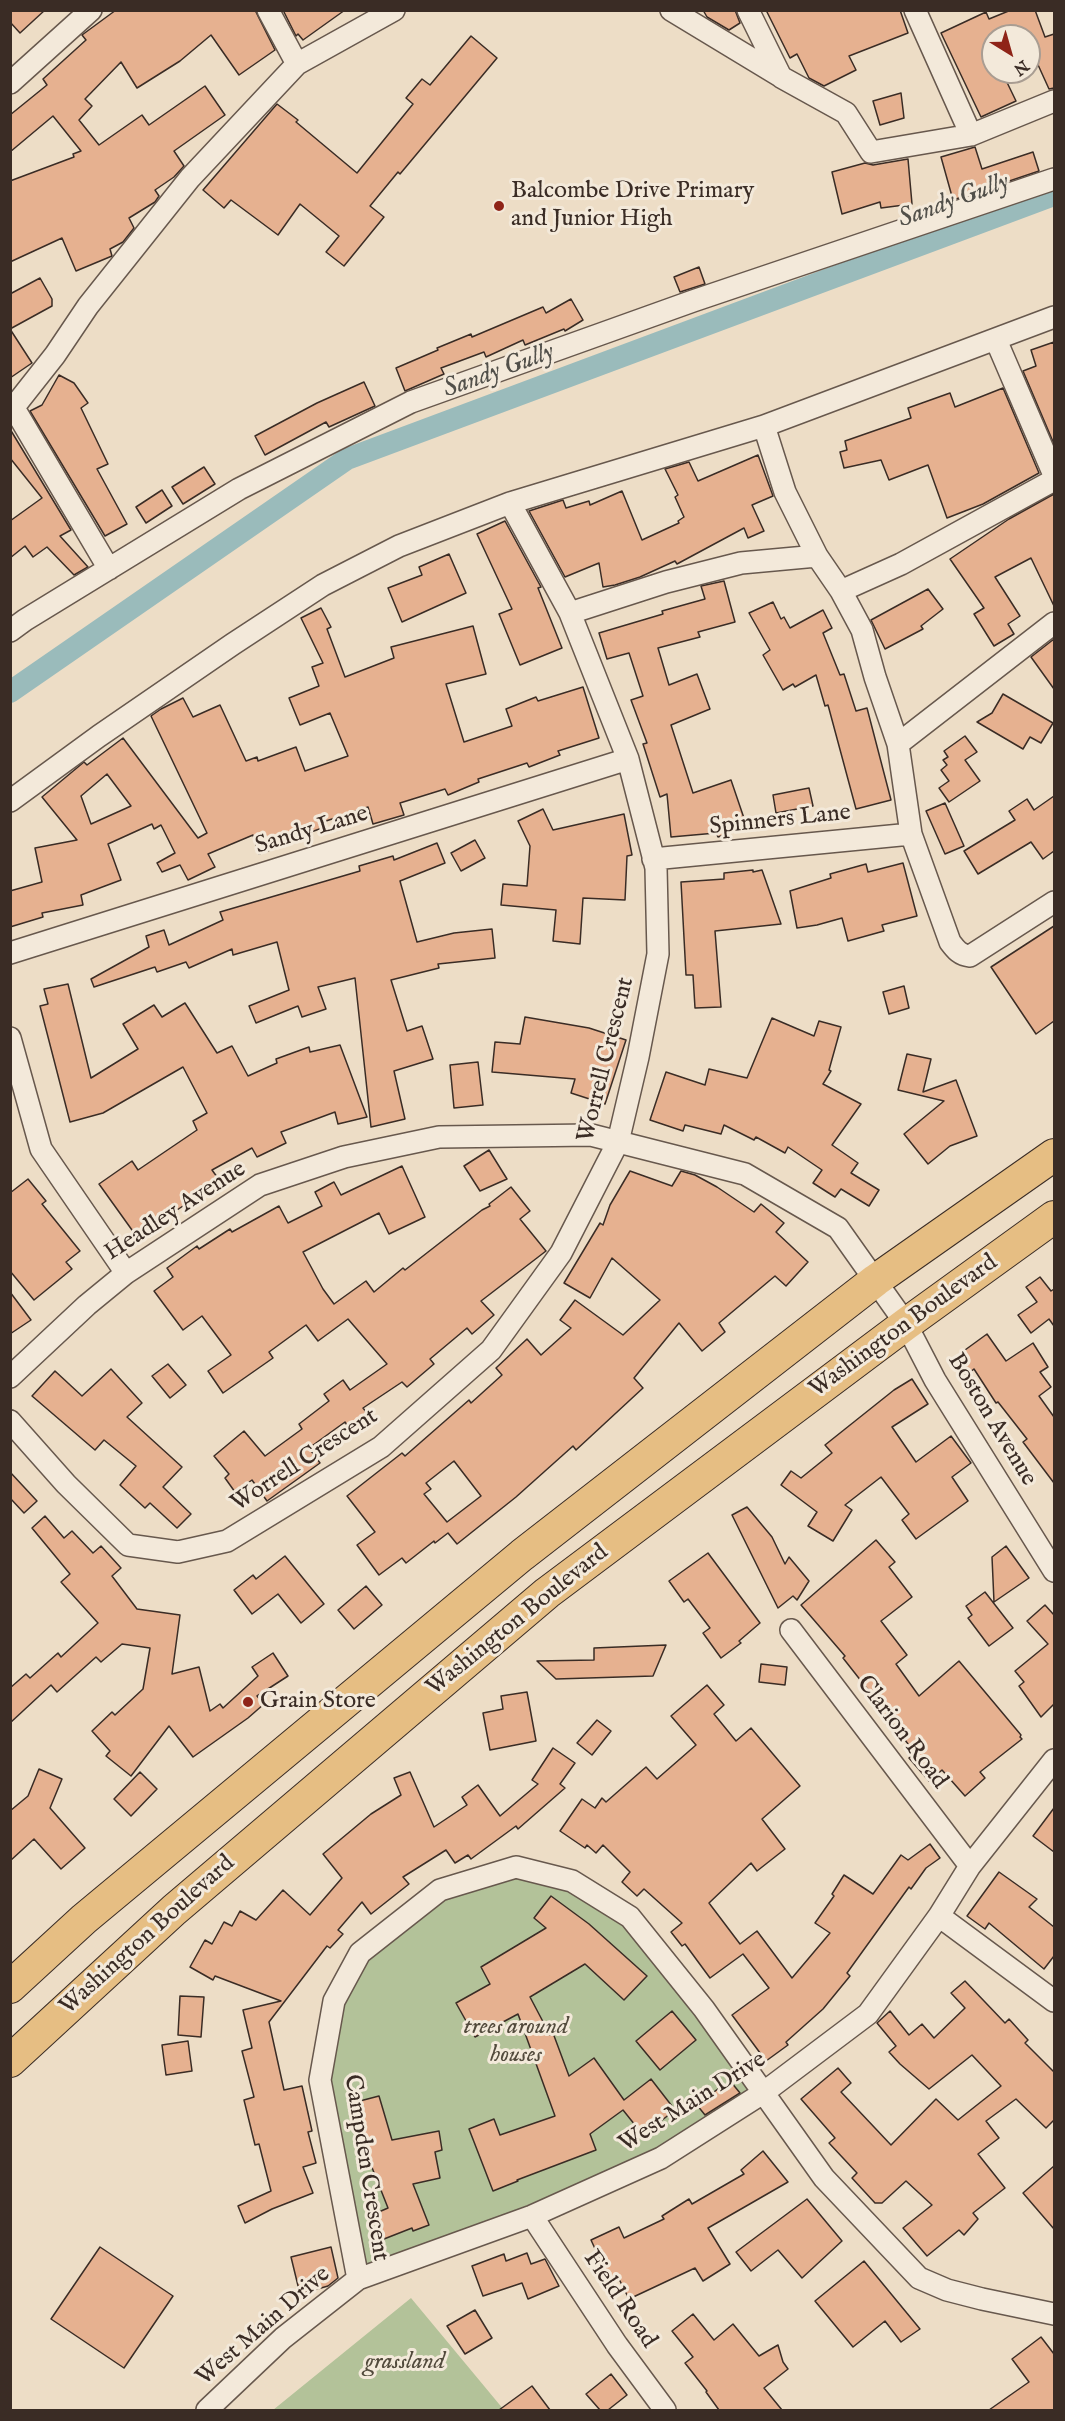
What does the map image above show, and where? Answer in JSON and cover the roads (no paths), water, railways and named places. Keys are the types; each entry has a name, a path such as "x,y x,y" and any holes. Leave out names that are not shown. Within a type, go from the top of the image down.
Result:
{"highway":[{"name":"Washington Boulevard","path":"10,1988 84,1919 522,1555 876,1280 1054,1155"},
{"name":"Washington Boulevard","path":"10,2061 174,1910 547,1593 906,1324 1054,1217"}],"street":[{"path":"10,83 91,10"},
{"path":"268,10 297,64"},
{"path":"109,569 12,410 55,355 88,306 190,178 297,64 394,10"},
{"path":"671,10 781,77 846,113 871,152 971,135 1054,101"},
{"path":"748,10 781,77"},
{"path":"915,10 971,135"},
{"path":"10,632 239,489 411,402 704,297 1054,179"},
{"path":"10,801 232,644 324,585 399,546 510,503 764,426 1054,317"},
{"path":"841,591 901,564 1054,477 996,339"},
{"path":"764,426 785,492 817,556 841,591 862,630 898,744 911,834 950,942 957,951 970,956 1054,902"},
{"name":"Worrell Crescent","path":"10,1421 66,1484 128,1545 178,1552 227,1541 381,1447 491,1350 561,1253 618,1142 638,1057 658,954 656,868 628,759 570,613 510,503"},
{"path":"570,613 666,582 741,562 817,556"},
{"path":"898,744 1054,623"},
{"name":"Sandy Lane","path":"10,953 628,759"},
{"name":"Spinners Lane","path":"653,859 911,834"},
{"path":"10,1038 41,1149 126,1273"},
{"name":"Headley Avenue","path":"10,1377 87,1305 126,1273 260,1185 344,1157 439,1137 591,1135 745,1174 838,1228 906,1324"},
{"name":"Boston Avenue","path":"906,1324 935,1380 1054,1571"},
{"name":"Clarion Road","path":"791,1630 970,1866"},
{"name":"West Main Drive","path":"207,2410 283,2338 358,2279 532,2216 661,2158 763,2093 868,2014 939,1916 970,1866 1054,1760"},
{"name":"Campden Crescent","path":"358,2279 320,2080 334,2001 360,1953 440,1890 516,1867 572,1881 630,1917 704,2009 824,2178 919,2278 947,2290 1054,2314"},
{"path":"939,1916 1054,2001"},
{"name":"Field Road","path":"532,2216 617,2345 665,2410"}],"waterway":[{"name":"Sandy Gully","path":"10,692 347,459 1054,195"}],"place":[{"name":"Balcombe Drive Primary and Junior High","path":"499,206"},
{"name":"Grain Store","path":"248,1702"}],"park label":[{"name":"trees around houses","path":"516,2042"},
{"name":"grassland","path":"405,2363"}]}
